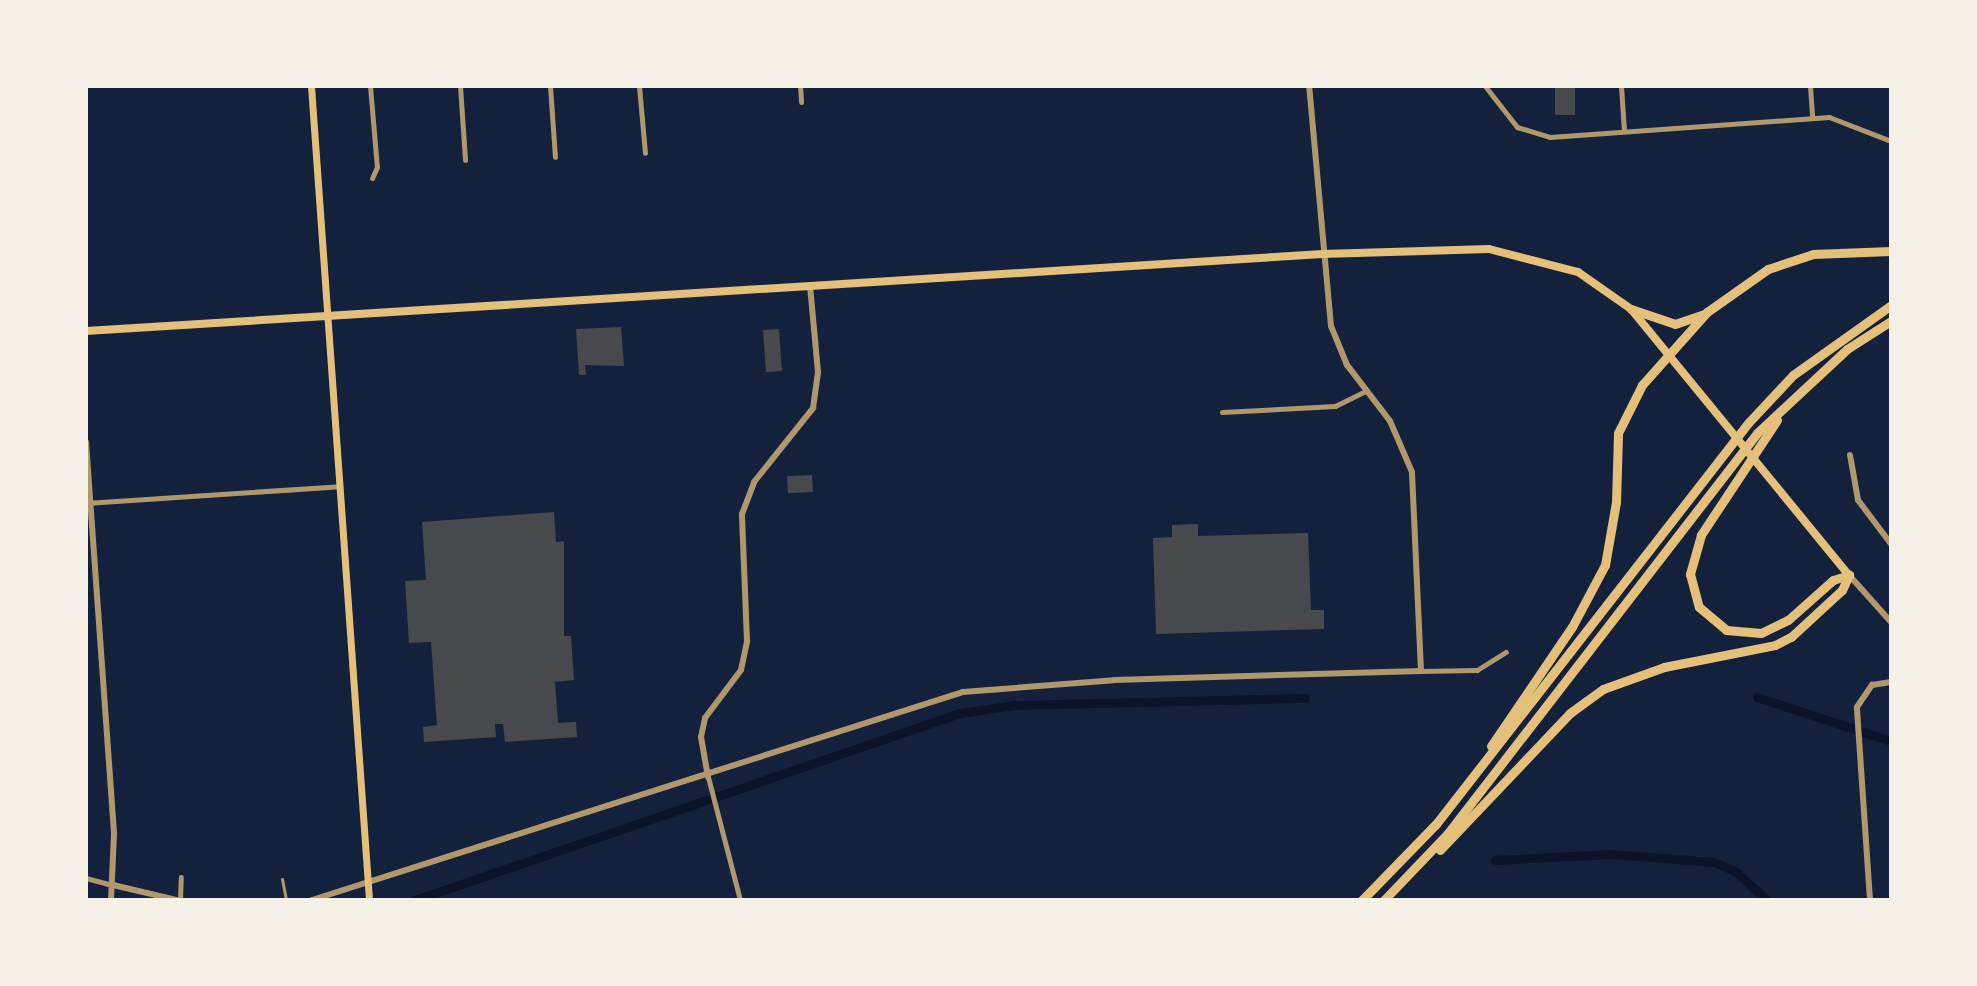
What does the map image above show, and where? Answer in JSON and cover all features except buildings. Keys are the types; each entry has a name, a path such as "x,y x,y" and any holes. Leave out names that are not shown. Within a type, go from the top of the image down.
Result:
{"highway":[{"path":"1464,790 1593,593 1612,538 1618,433 1626,407 1668,353 1707,312 1743,283 1788,261 1813,254 1891,251"},
{"path":"1362,900 1404,861 1464,790 1749,422 1793,375 1891,305"},
{"path":"1631,309 1675,324 1707,312"},
{"path":"1413,873 1757,433 1800,388 1891,321"},
{"path":"1800,388 1706,525 1693,554 1693,593 1710,620 1726,630 1761,633 1788,620 1833,580 1849,575"},
{"path":"1384,900 1452,839 1570,713 1603,689 1664,667 1775,645 1842,590 1849,575"}],"main road":[{"path":"311,86 369,900"},
{"path":"86,331 1323,254 1489,249 1578,272 1631,309 1849,575"}],"street":[{"path":"370,86 377,167 372,178"},
{"path":"460,86 465,160"},
{"path":"550,86 555,157"},
{"path":"639,86 645,153"},
{"path":"800,86 801,102"},
{"path":"1309,86 1331,326 1347,365 1390,421 1412,472 1421,671"},
{"path":"1485,86 1517,127 1534,134 1812,118 1846,122 1891,141"},
{"path":"1621,86 1624,131"},
{"path":"1810,86 1812,118"},
{"path":"740,900 701,737 705,718 741,670 747,641 742,514 754,482 813,408 818,372 810,285"},
{"path":"1222,412 1335,406 1366,391"},
{"path":"86,442 113,885 111,900"},
{"path":"1850,455 1858,500 1891,544"},
{"path":"88,502 339,486"},
{"path":"1849,575 1891,622"},
{"path":"312,900 709,780 856,725 981,688 1477,670 1506,652"},
{"path":"1870,900 1856,716 1865,691 1891,682"},
{"path":"86,878 179,900 181,877"}],"lane":[{"path":"282,879 286,900"}],"waterway":[{"path":"1757,697 1891,741"},
{"path":"415,900 960,713 1014,705 1305,698"},
{"path":"1495,860 1612,854 1714,862 1736,872 1767,900"}]}
